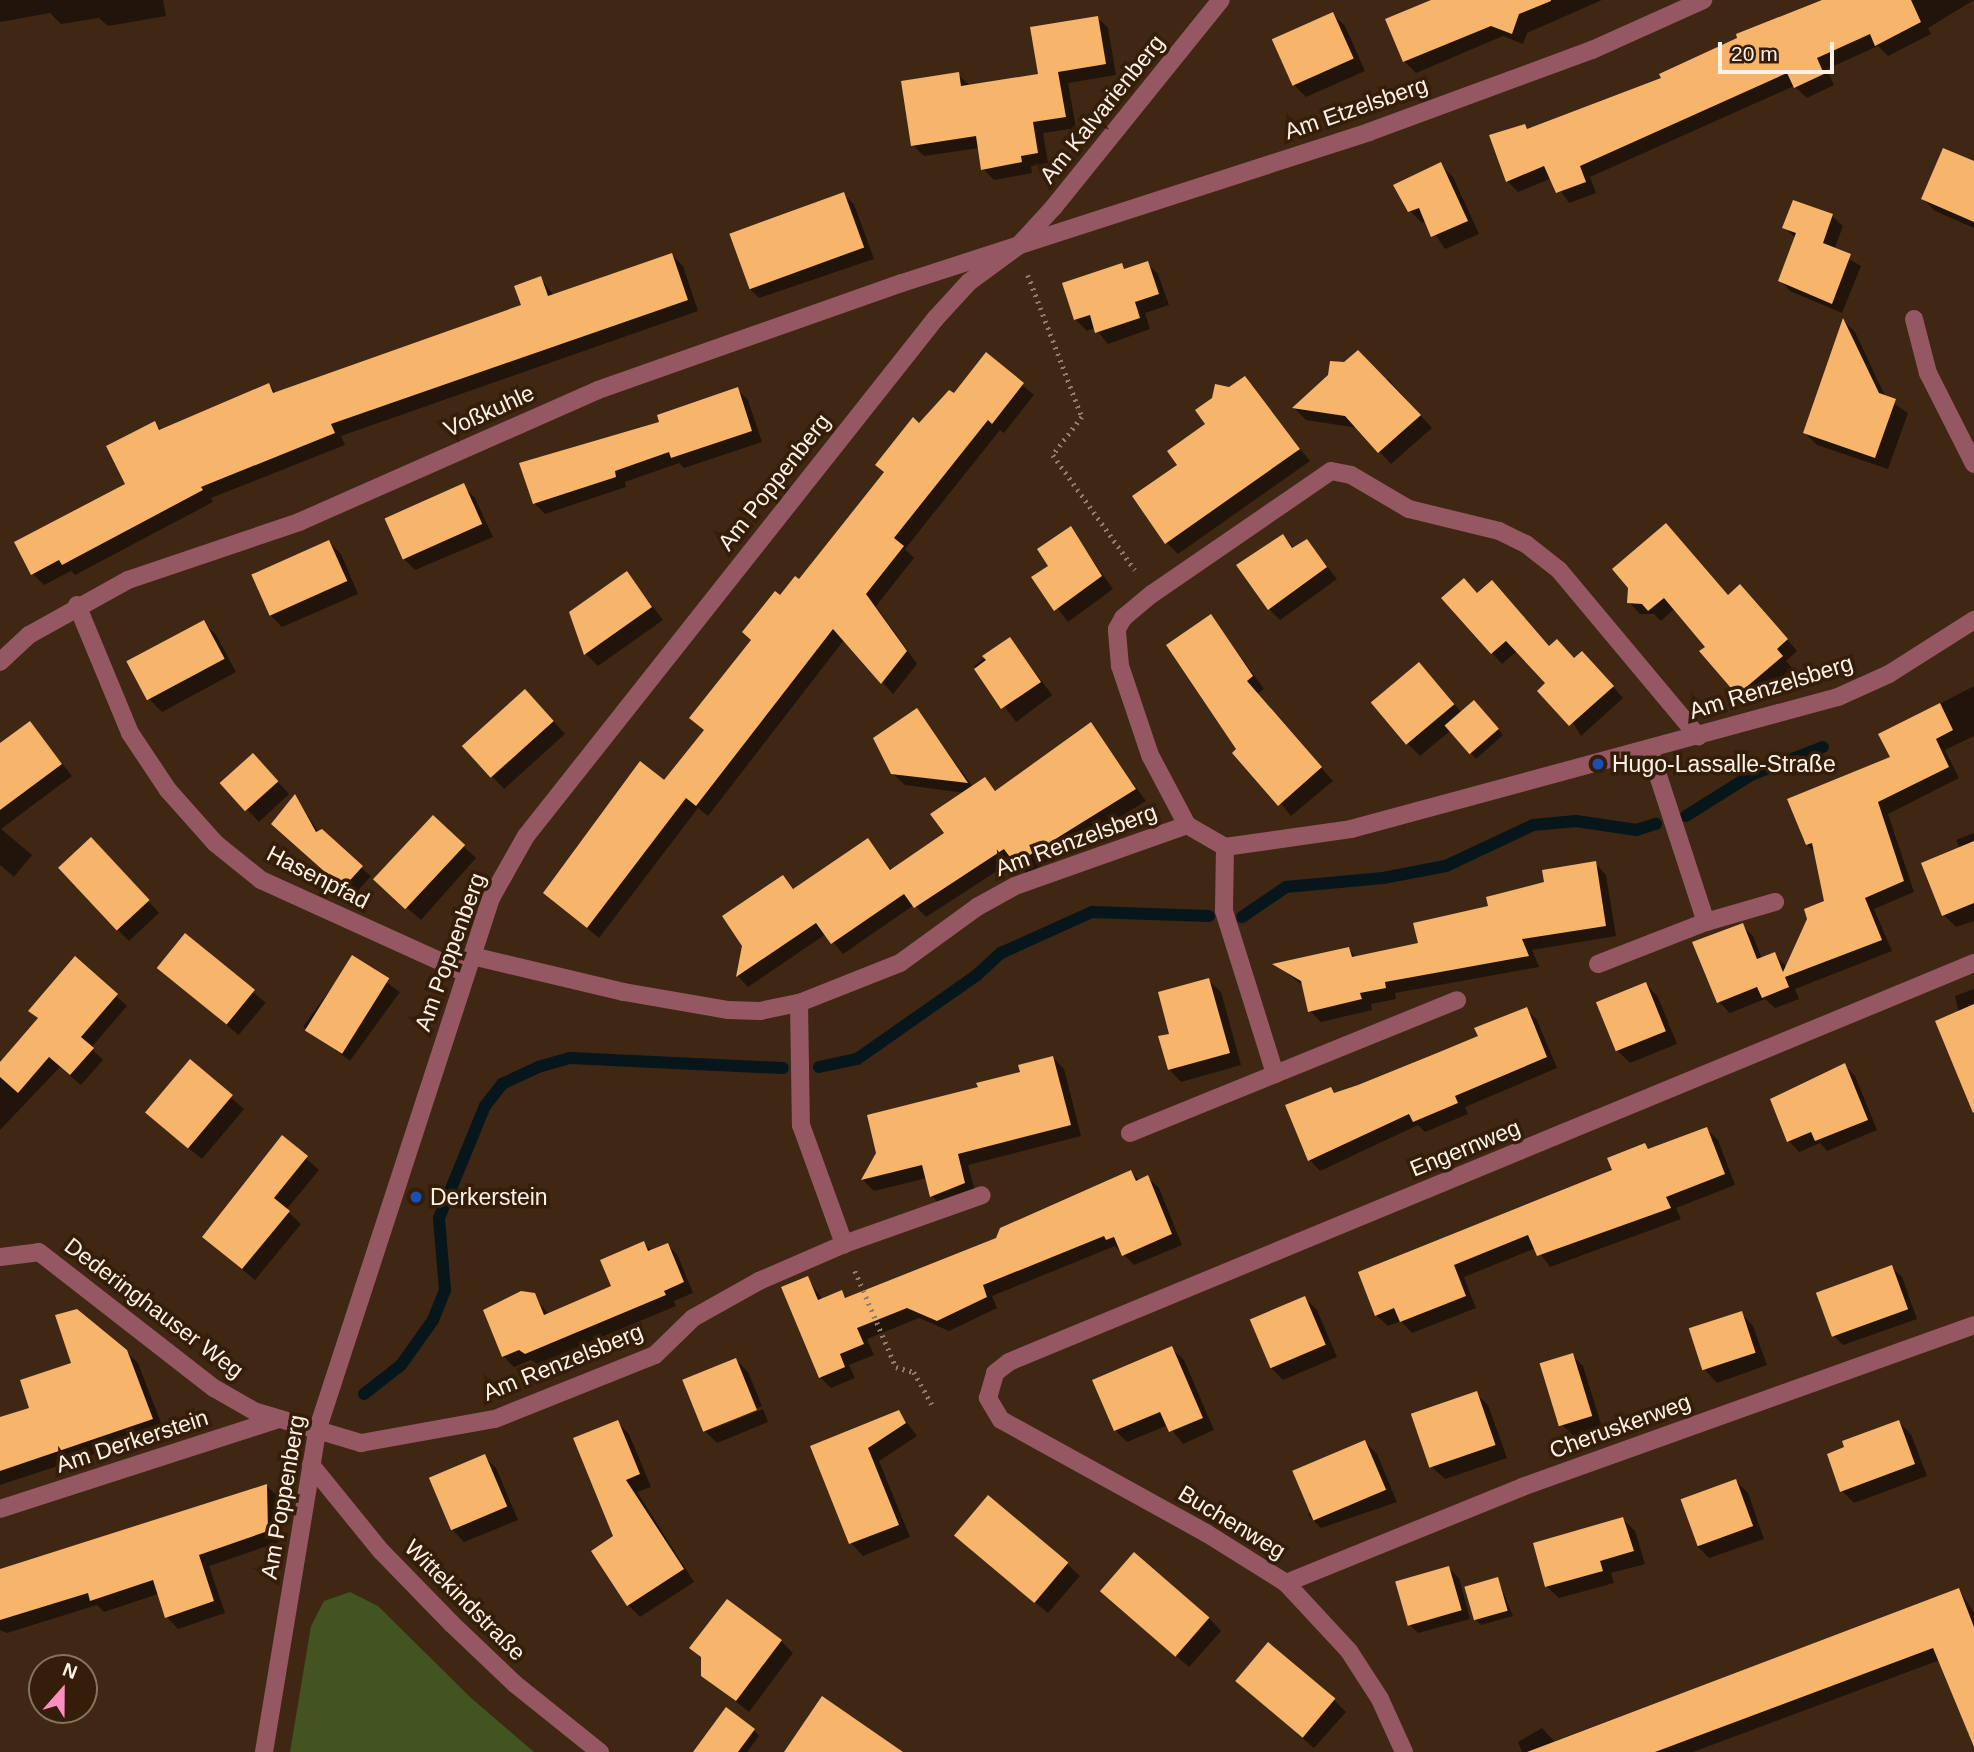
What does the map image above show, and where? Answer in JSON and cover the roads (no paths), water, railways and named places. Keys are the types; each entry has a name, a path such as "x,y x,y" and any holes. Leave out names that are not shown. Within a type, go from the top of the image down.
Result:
{"street":[{"name":"Am Kalvarienberg","path":"1018,246 1221,0"},
{"name":"Am Etzelsberg","path":"1018,246 1369,132 1592,50 1703,0"},
{"name":"Voßkuhle","path":"0,662 29,635 76,605 128,580 299,522 598,390 1018,246"},
{"name":"Am Poppenberg","path":"264,1752 317,1431 491,898 526,836 936,318 969,282 1018,246"},
{"path":"1914,319 1928,373 1974,464"},
{"path":"1187,825 1150,755 1116,649 1123,618 1152,594 1323,474 1340,472 1409,509 1499,531 1525,544 1559,570 1698,736"},
{"name":"Hasenpfad","path":"76,605 130,733 167,790 215,843 261,880 469,964"},
{"name":"Am Renzelsberg","path":"469,964 729,1010 760,1011 799,1003 900,963 1005,891 1187,825 1225,847 1351,829 1650,751 1838,696 1889,674 1974,620"},
{"path":"1650,751 1706,922"},
{"path":"1225,847 1224,911 1275,1074"},
{"path":"1598,964 1706,922 1774,902"},
{"name":"Engernweg","path":"987,1390 995,1373 1009,1362 1974,963"},
{"path":"1130,1133 1457,1000"},
{"path":"799,1003 801,1125 844,1244"},
{"name":"Am Renzelsberg","path":"317,1431 361,1443 495,1419 655,1355 693,1318 724,1299 844,1244 982,1195"},
{"name":"Dederinghauser Weg","path":"0,1257 28,1250 48,1257 214,1388 279,1419 317,1431"},
{"name":"Cheruskerweg","path":"1286,1583 1522,1487 1974,1325"},
{"name":"Buchenweg","path":"987,1390 995,1415 1010,1427 1206,1533 1286,1583 1349,1651 1380,1699 1404,1752"},
{"name":"Am Derkerstein","path":"0,1509 279,1419"},
{"name":"Wittekindstraße","path":"311,1465 381,1551 453,1625 515,1684 600,1752"}],"waterway":[{"path":"1686,816 1751,775 1823,747"},
{"path":"1242,917 1286,887 1383,878 1446,866 1533,825 1576,821 1636,830 1656,824"},
{"path":"819,1067 857,1059 977,975 1001,953 1092,912 1209,916"},
{"path":"364,1394 401,1365 433,1320 445,1290 439,1218 485,1106 502,1084 538,1067 570,1058 783,1068"}],"place":[{"name":"Hugo-Lassalle-Straße","path":"1598,764"},
{"name":"Derkerstein","path":"416,1197"}]}
